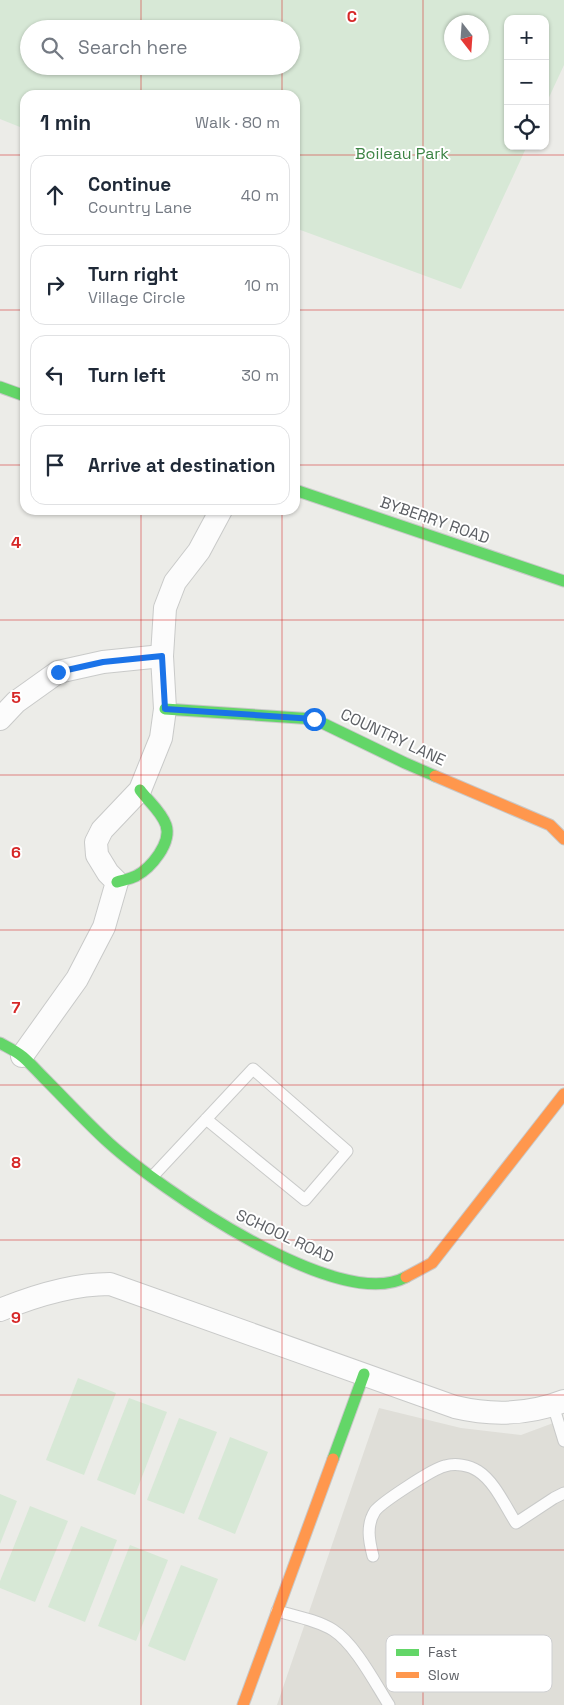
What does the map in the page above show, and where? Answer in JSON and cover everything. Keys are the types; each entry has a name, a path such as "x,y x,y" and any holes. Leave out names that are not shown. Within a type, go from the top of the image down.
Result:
{"street":[{"path":"0,388 20,394"},
{"name":"BYBERRY ROAD","path":"300,492 564,581"},
{"path":"117,882 108,873 97,856 96,842 102,830 140,790 161,738 165,709 162,656 165,608 175,582 199,551 218,515"},
{"path":"0,719 16,702 58,672 103,662 162,656"},
{"name":"COUNTRY LANE","path":"165,709 314,719 406,763 511,806 550,826 564,839"},
{"path":"117,882 139,874 158,854 167,838 167,826 140,790"},
{"path":"22,1056 77,979 104,927 117,882"},
{"name":"SCHOOL ROAD","path":"0,1043 22,1056 108,1143 204,1214 263,1247 325,1275 372,1286 401,1280 432,1263 564,1094"},
{"path":"0,1310 46,1294 98,1284 110,1284 430,1399 476,1412 514,1413 558,1403"},
{"path":"243,1705 364,1374"}],"lane":[{"path":"152,1177 206,1119 253,1069 347,1151 305,1200 206,1119"},
{"path":"558,1403 564,1441"},
{"path":"373,1556 369,1532 375,1511 436,1469 446,1465 467,1466 478,1470 487,1478 516,1523 564,1493"},
{"path":"278,1611 332,1629 342,1636 350,1645 389,1705"}],"shaded area":[{"path":"379,1408 461,1428 521,1435 564,1419 564,1705 277,1705"}],"green space":[{"name":"Boileau Park","path":"0,0 564,0 564,65 549,97 549,15 504,15 504,150 525,150 461,289 300,230 300,90 20,90 20,127 0,119"},
{"path":"78,1378 116,1393 84,1475 46,1460"},
{"path":"129,1398 167,1412 135,1495 97,1480"},
{"path":"179,1418 217,1432 184,1514 147,1500"},
{"path":"230,1437 268,1452 235,1534 198,1519"},
{"path":"0,1494 17,1501 0,1544"},
{"path":"30,1506 68,1521 35,1602 0,1588 0,1581"},
{"path":"81,1526 117,1540 85,1622 48,1607"},
{"path":"130,1545 168,1560 136,1641 98,1626"},
{"path":"181,1565 218,1579 185,1661 148,1646"}],"traffic: fast":[{"path":"0,387 20,394"},
{"path":"300,492 564,581"},
{"path":"165,709 314,719 435,776"},
{"path":"117,882 136,876 148,867 159,854 166,839 167,832 164,820 140,790"},
{"path":"0,1043 26,1059 109,1143 133,1163 207,1215 251,1241 296,1263 338,1278 376,1284 406,1277"},
{"path":"333,1459 364,1374"}],"traffic: slow":[{"path":"435,776 550,825 564,839"},
{"path":"406,1277 432,1263 564,1094"},
{"path":"243,1705 333,1459"}],"route":[{"path":"58,672 103,662 162,656 165,709 314,719"}]}
